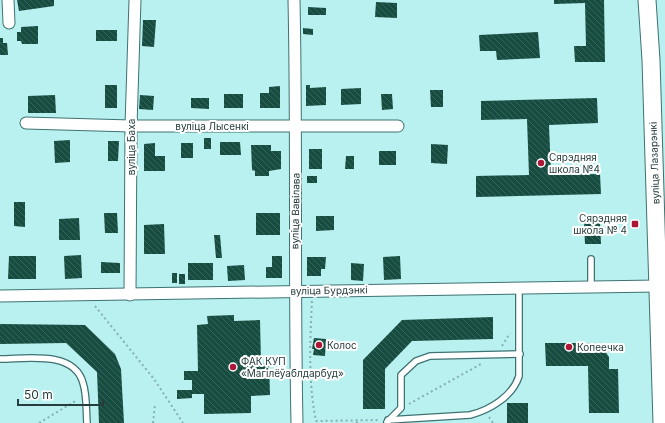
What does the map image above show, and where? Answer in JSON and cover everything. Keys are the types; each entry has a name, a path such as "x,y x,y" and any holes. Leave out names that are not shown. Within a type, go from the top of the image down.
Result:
{"main road":[{"name":"вуліца Лазарэнкі","path":"647,0 651,60 662,423"}],"street":[{"path":"8,0 9,23"},
{"name":"вуліца Баха","path":"130,295 131,126 135,0"},
{"name":"вуліца Вавілава","path":"294,0 296,126 294,291 297,423"},
{"name":"вуліца Лысенкі","path":"26,123 131,126 398,126"},
{"name":"вуліца Бурдэнкі","path":"0,296 87,296 312,290 658,286"}],"lane":[{"path":"591,287 592,259"},
{"path":"387,422 480,412 505,396 517,384 520,376 519,288"},
{"path":"387,422 401,408 401,376 416,361 430,356 520,354"},
{"path":"0,359 58,359 74,368 83,381 87,423"}],"path":[{"path":"312,290 310,349 312,402 316,422 361,420 387,422"},
{"path":"87,296 154,379 183,423"},
{"path":"401,408 497,355 520,317"},
{"path":"39,423 85,395"},
{"path":"153,423 155,404"},
{"path":"356,423 361,420"}],"building":[{"path":"17,0 54,0 54,6 19,11"},
{"path":"554,0 604,0 605,62 575,62 574,46 586,46 585,3 554,4"},
{"path":"376,2 397,3 397,18 375,17"},
{"path":"308,7 326,8 326,15 308,15"},
{"path":"143,20 156,20 154,47 142,46"},
{"path":"38,26 38,44 22,44 21,41 17,41 17,32 21,32 21,27"},
{"path":"303,28 313,29 313,35 303,34"},
{"path":"96,30 117,30 117,41 96,41"},
{"path":"538,32 540,58 497,60 496,51 480,51 479,35"},
{"path":"0,38 3,38 3,43 7,43 8,55 0,55"},
{"path":"105,85 117,85 117,108 105,108"},
{"path":"306,85 310,85 310,88 326,87 326,105 306,106"},
{"path":"280,86 280,108 260,108 260,93 269,93 269,87"},
{"path":"361,88 361,104 341,105 341,89"},
{"path":"430,90 443,90 443,107 431,107"},
{"path":"224,94 243,94 243,108 224,108"},
{"path":"381,94 392,94 393,109 382,110"},
{"path":"55,95 56,113 28,113 28,96"},
{"path":"140,95 154,96 153,110 139,109"},
{"path":"191,98 209,98 209,109 191,108"},
{"path":"597,98 598,123 549,125 551,175 600,174 601,194 476,197 476,176 529,175 527,119 481,120 481,101"},
{"path":"204,138 211,138 211,149 204,149"},
{"path":"70,140 70,162 55,163 54,141"},
{"path":"108,141 119,141 118,161 108,161"},
{"path":"220,142 240,142 241,155 220,155"},
{"path":"155,143 155,156 165,156 165,171 144,171 144,144"},
{"path":"181,143 193,143 193,158 181,158"},
{"path":"431,144 448,145 447,164 431,163"},
{"path":"251,145 271,145 271,151 281,151 281,169 269,171 269,176 255,176 255,171 252,170"},
{"path":"309,149 322,149 322,169 309,169"},
{"path":"379,151 396,151 396,165 379,165"},
{"path":"346,156 354,156 354,169 345,169"},
{"path":"307,176 317,176 317,183 307,183"},
{"path":"14,202 25,202 25,227 14,226"},
{"path":"104,213 117,213 118,233 105,233"},
{"path":"256,213 280,213 280,235 256,235"},
{"path":"316,216 334,216 334,230 316,231"},
{"path":"79,218 80,240 59,240 59,219"},
{"path":"600,222 601,244 585,244 584,223"},
{"path":"164,224 165,254 144,254 144,225"},
{"path":"214,235 220,235 222,258 216,258"},
{"path":"81,255 82,278 65,279 64,256"},
{"path":"9,256 36,256 36,279 8,279"},
{"path":"272,256 282,256 282,278 266,278 266,267 272,267"},
{"path":"400,256 401,279 384,280 383,257"},
{"path":"307,257 326,257 325,269 321,269 321,276 307,276"},
{"path":"101,262 120,263 120,273 101,273"},
{"path":"188,263 213,263 213,280 188,280"},
{"path":"351,263 364,264 363,281 351,280"},
{"path":"244,265 245,280 228,281 227,266"},
{"path":"172,273 177,273 177,283 172,283"},
{"path":"179,274 185,274 185,284 179,284"},
{"name":"ФАК КУП «Магілёўаблдарбуд»","path":"234,315 234,321 260,320 261,363 269,363 270,395 251,396 251,413 204,414 204,394 192,394 192,398 177,399 177,390 192,390 192,380 184,380 184,371 198,371 197,325 208,324 207,316"},
{"path":"493,317 493,339 412,341 385,369 385,409 363,409 363,360 402,320"},
{"path":"0,324 85,325 115,354 121,369 124,423 99,423 97,372 66,343 0,344"},
{"path":"314,338 326,339 325,356 313,355 314,349 312,349"},
{"path":"545,343 595,343 603,348 609,357 609,369 618,369 619,413 589,413 588,366 546,366"},
{"path":"507,403 528,403 528,423 507,423"}],"place":[{"name":"Сярэдняя школа №4","path":"541,163"},
{"name":"Сярэдняя школа № 4","path":"635,224"},
{"name":"Колос","path":"319,345"},
{"name":"Копеечка","path":"569,347"},
{"name":"ФАК КУП «Магілёўаблдарбуд»","path":"233,367"}]}
